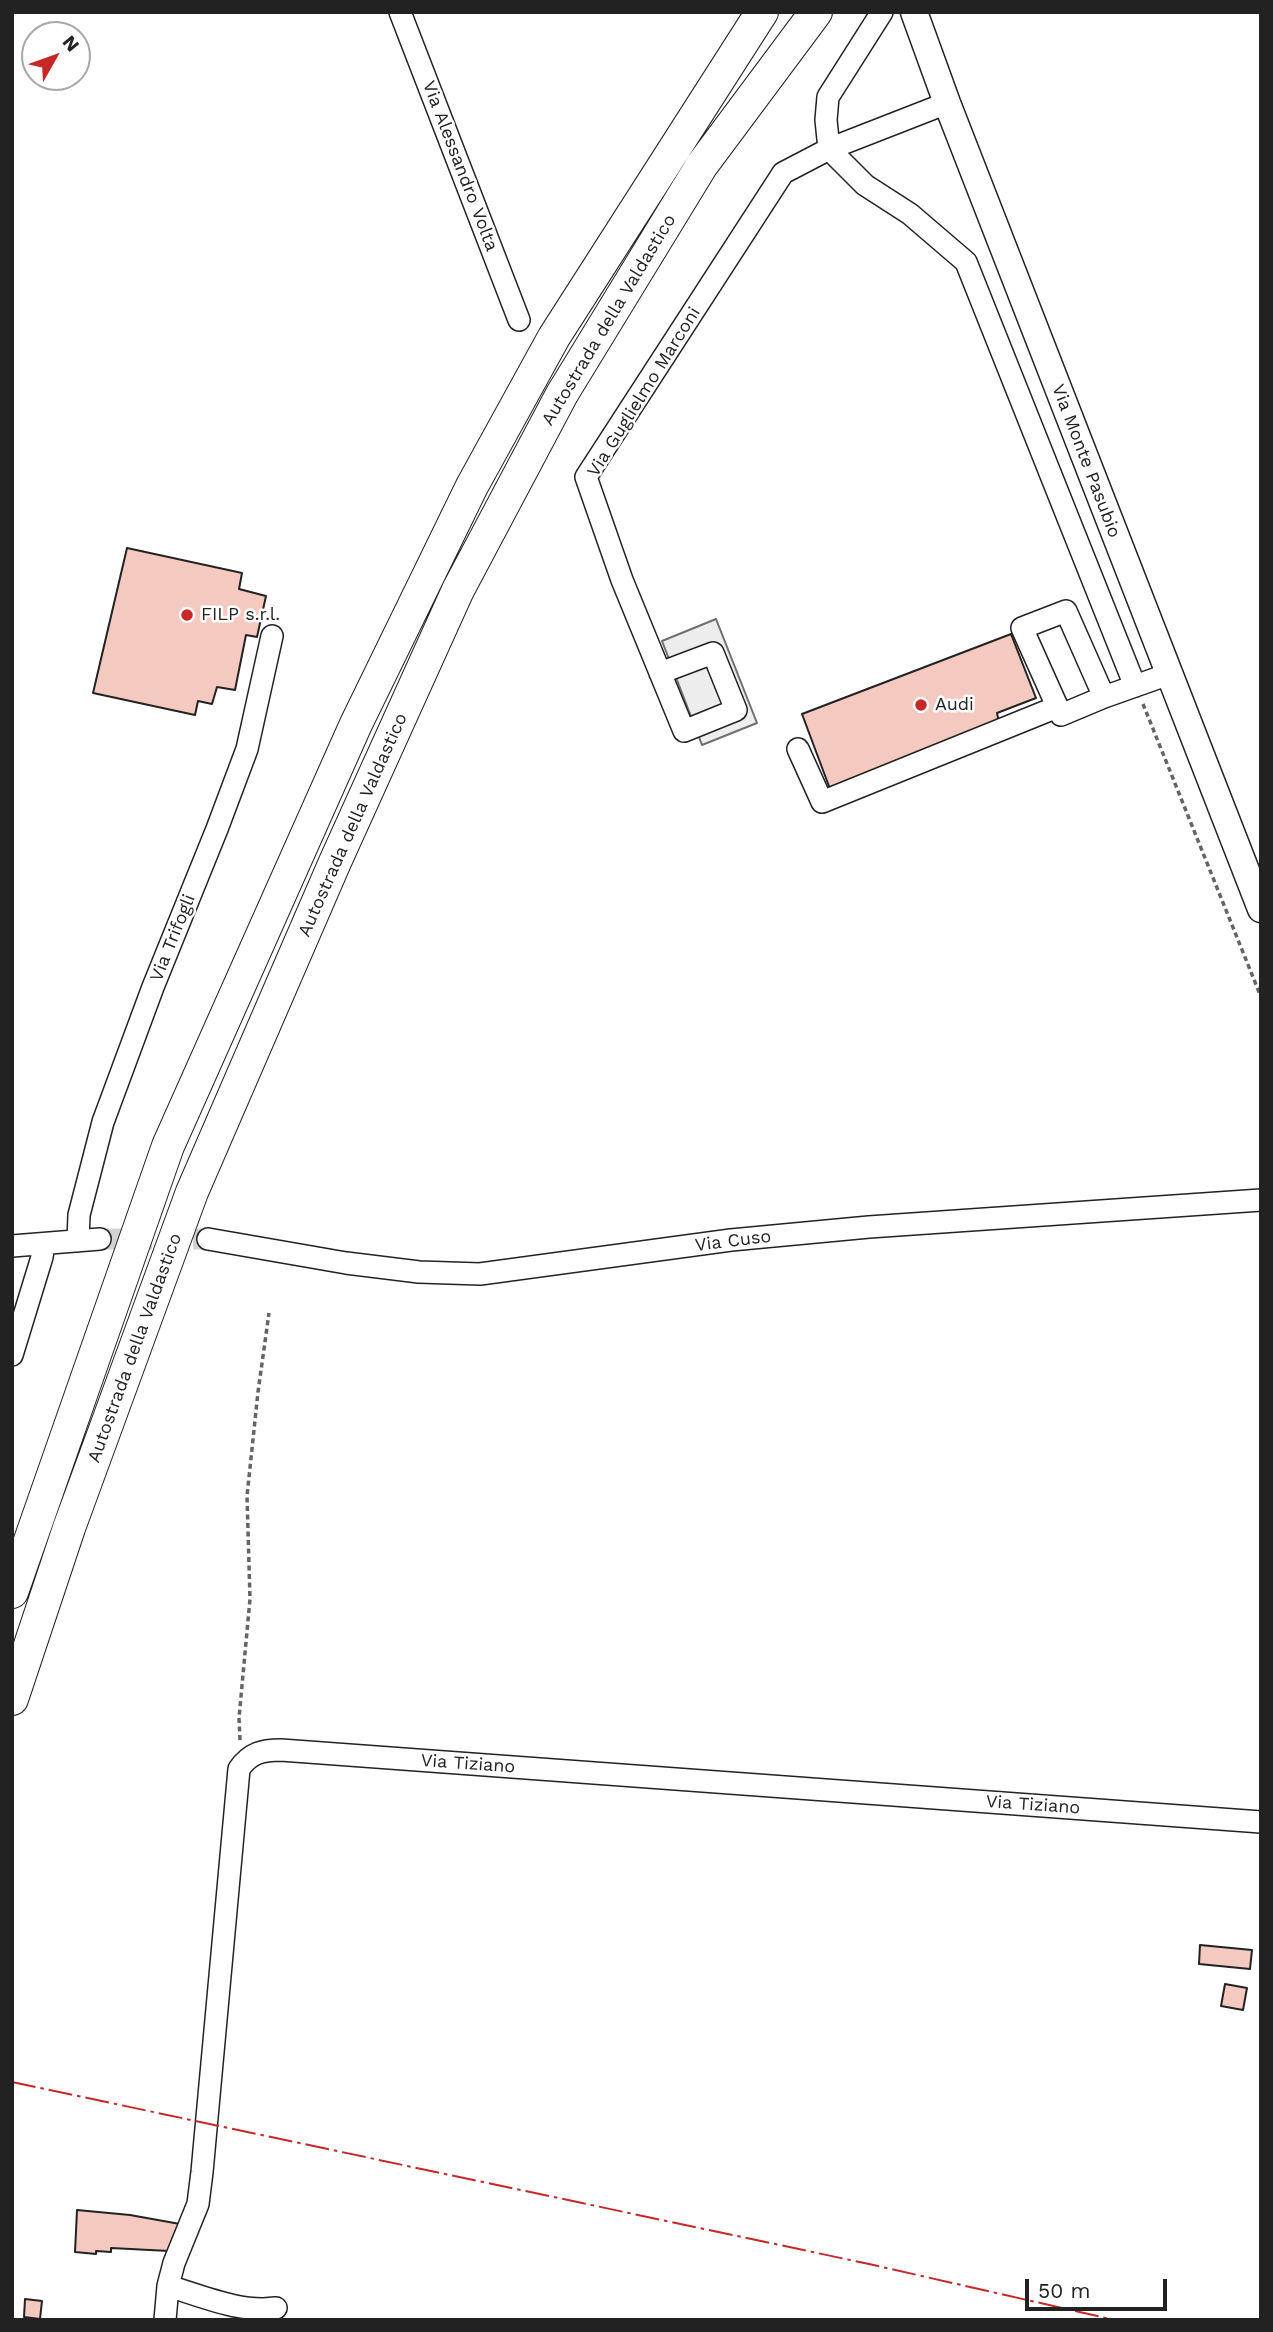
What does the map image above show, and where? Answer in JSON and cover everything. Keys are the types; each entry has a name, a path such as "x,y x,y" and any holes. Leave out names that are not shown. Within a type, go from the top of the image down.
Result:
{"highway":[{"name":"Autostrada della Valdastico","path":"12,1592 168,1146 356,724 472,486 554,337 762,12"},
{"name":"Autostrada della Valdastico","path":"12,1699 69,1528 192,1192 335,862 458,590 562,394 702,166 816,12"}],"main road":[{"name":"Via Monte Pasubio","path":"914,12 1261,909"}],"street":[{"name":"Via Alessandro Volta","path":"400,12 519,320"},
{"path":"829,149 826,120 828,97 882,12"},
{"name":"Via Guglielmo Marconi","path":"660,673 622,580 586,477 783,173 829,149 947,103"},
{"name":"Via Monte Pasubio","path":"829,149 865,185 910,214 966,262 1135,686"},
{"path":"1104,697 1066,611 1022,628 1060,715 1169,674"},
{"name":"Via Trifogli","path":"78,1241 79,1215 103,1122 247,749 272,636"},
{"path":"798,748 822,802 1057,707"},
{"name":"Via Cuso","path":"208,1239 346,1263 419,1272 480,1274 731,1240 869,1227 1261,1200"},
{"path":"12,1246 100,1239"},
{"path":"12,1354 44,1244"},
{"name":"Via Tiziano","path":"248,1757 258,1752 281,1750 1261,1822"},
{"path":"165,2320 168,2286 174,2263 198,2204 208,2121 235,1794 239,1769 248,1757"},
{"path":"168,2286 244,2307 276,2308"}],"path":[{"path":"1135,686 1261,998"},
{"path":"248,1757 238,1735 250,1598 247,1496 269,1313"}],"shaded area":[{"path":"716,619 757,723 702,745 662,641"}],"building":[{"name":"FILP s.r.l.","path":"127,548 242,573 239,589 266,596 257,637 246,635 235,690 217,687 212,704 198,701 195,715 93,693"},
{"name":"Audi","path":"1011,634 1036,698 997,713 999,722 830,789 802,714"},
{"path":"1200,1945 1252,1950 1250,1969 1199,1964"},
{"path":"1225,1984 1247,1988 1243,2010 1221,2006"},
{"path":"77,2210 130,2215 180,2224 169,2251 111,2248 111,2252 96,2251 96,2254 75,2252"},
{"path":"25,2299 42,2301 40,2319 24,2317"}],"tunnel":[{"path":"100,1239 208,1239"}],"power":[{"path":"12,2082 869,2264 1115,2320"}],"place":[{"name":"FILP s.r.l.","path":"187,615"},
{"name":"Audi","path":"921,705"}]}
